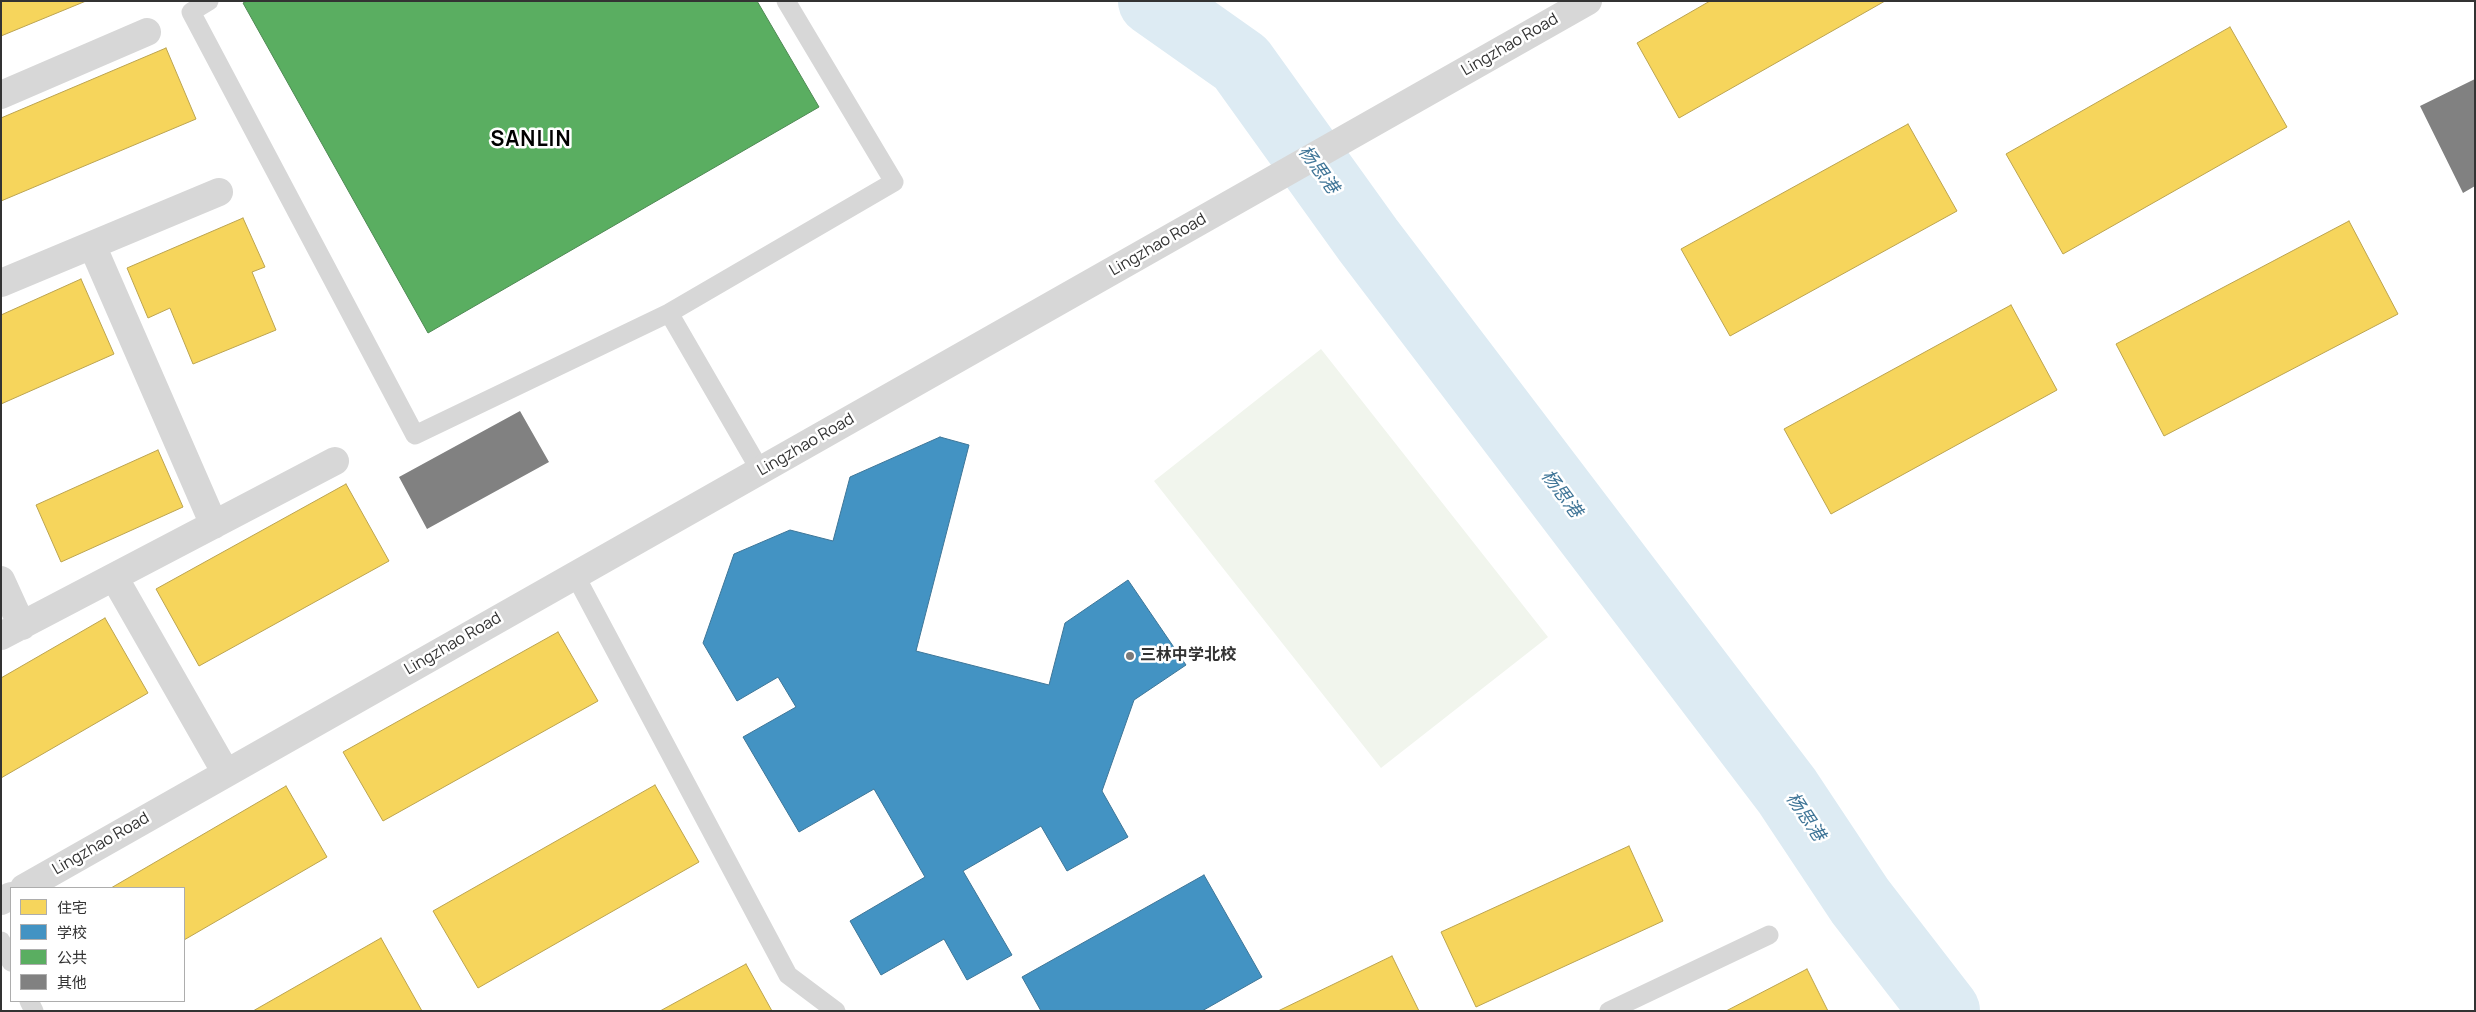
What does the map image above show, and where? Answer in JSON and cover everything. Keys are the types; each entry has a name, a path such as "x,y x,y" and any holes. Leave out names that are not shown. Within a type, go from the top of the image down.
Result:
{"street":[{"name":"Lingzhao Road","path":"26,887 1588,1"},
{"path":"1,95 147,32"},
{"path":"1,283 219,192"},
{"path":"92,245 214,525"},
{"path":"1,580 12,631 335,461"},
{"path":"114,577 226,774"}],"lane":[{"path":"209,1 189,6 415,435 669,313 894,182 786,1"},
{"path":"669,313 760,470"},
{"path":"575,575 788,975 836,1011"},
{"path":"1609,1011 1769,935"},
{"path":"1,941 10,960"}],"shaded area":[{"path":"1321,349 1548,637 1381,768 1154,481"}],"building: 住宅":[{"path":"1,1 86,1 1,36"},
{"path":"1710,1 1885,1 1679,118 1637,43"},
{"path":"2230,27 2287,127 2063,254 2006,154"},
{"path":"166,48 196,119 1,201 1,118"},
{"path":"1908,124 1957,211 1730,336 1681,249"},
{"path":"243,218 265,267 252,272 276,330 193,364 170,308 148,318 127,268"},
{"path":"2349,221 2398,314 2164,436 2116,344"},
{"path":"81,279 114,354 1,404 1,315"},
{"path":"2011,305 2057,390 1831,514 1784,429"},
{"path":"158,450 183,507 61,562 36,505"},
{"path":"346,484 389,561 199,666 156,589"},
{"path":"105,618 148,693 1,778 1,678"},
{"path":"558,632 598,701 383,821 343,752"},
{"path":"655,785 699,862 478,988 433,911"},
{"path":"286,786 327,857 185,939 185,887 113,887"},
{"path":"1629,846 1663,921 1476,1007 1441,932"},
{"path":"381,938 422,1011 253,1011"},
{"path":"1392,956 1419,1011 1278,1011"},
{"path":"746,964 772,1011 660,1011"},
{"path":"1807,969 1828,1011 1726,1011"}],"building: 学校":[{"path":"940,437 969,445 916,651 1049,685 1065,623 1128,580 1186,665 1134,700 1102,791 1128,837 1067,871 1041,826 963,871 1012,955 967,980 944,939 881,975 850,921 925,877 874,789 799,832 743,737 796,707 778,677 737,701 703,643 734,554 790,530 833,541 850,477"},
{"path":"1204,875 1262,977 1202,1011 1041,1011 1022,977"}],"building: 公共":[{"path":"247,1 757,1 819,107 428,333 243,3"}],"building: 其他":[{"path":"2475,79 2475,186 2463,193 2420,106"},
{"path":"520,411 549,462 427,529 399,477"}],"waterway":[{"name":"杨思港","path":"1153,1 1241,63 1368,240 1787,791 1860,901 1945,1011"}],"place":[{"name":"三林中学北校","path":"1130,656"}],"district":[{"name":"SANLIN","path":"531,140"}]}
